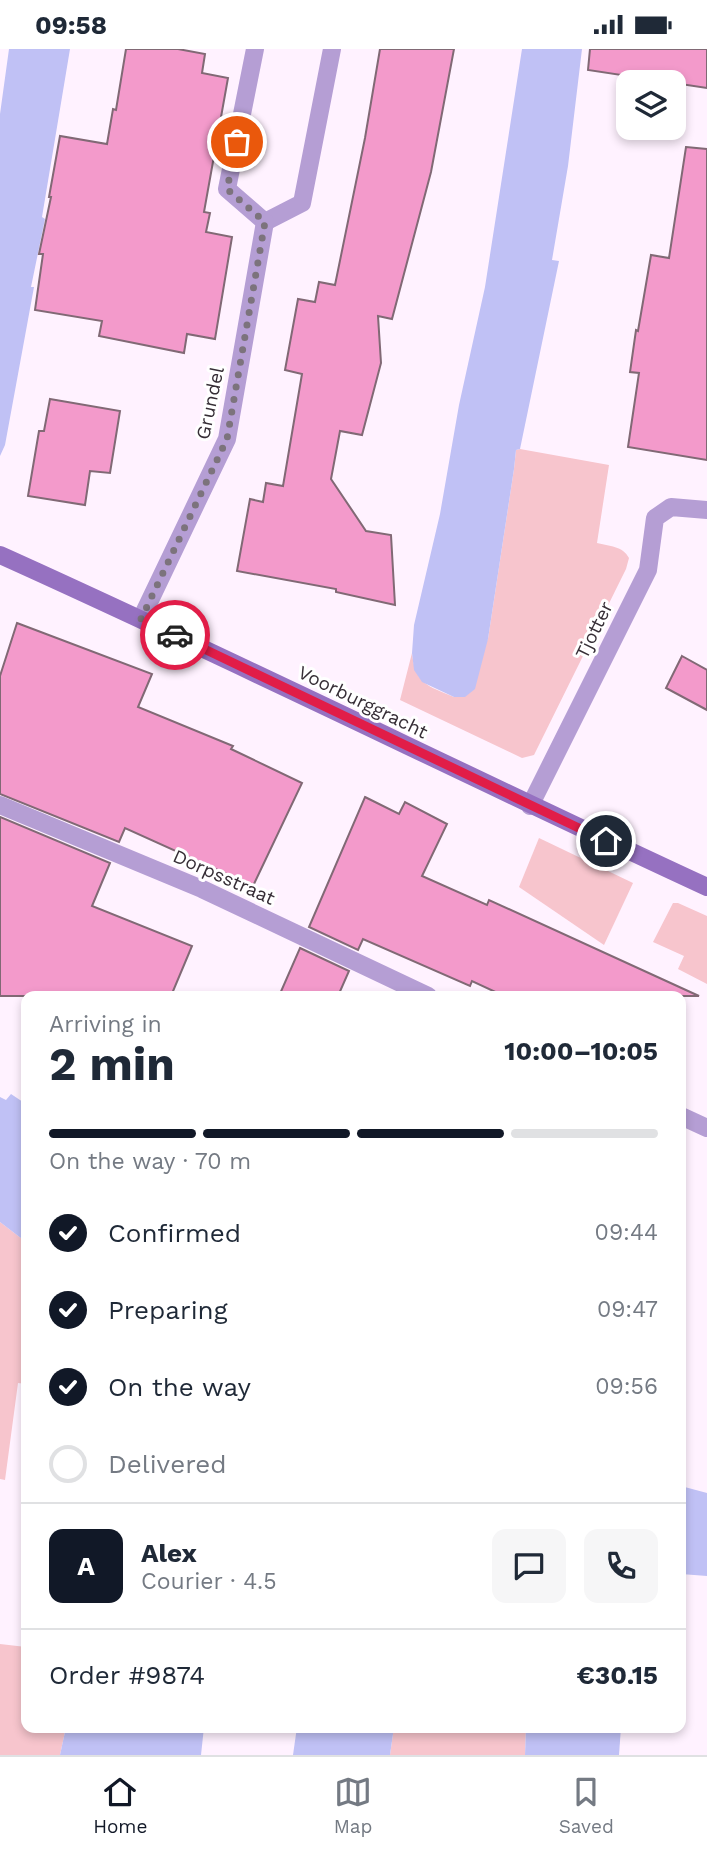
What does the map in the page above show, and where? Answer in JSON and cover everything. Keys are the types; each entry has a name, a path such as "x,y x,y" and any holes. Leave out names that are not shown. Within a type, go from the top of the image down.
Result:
{"street":[{"path":"256,49 227,189 265,222 302,203 332,49"},
{"name":"Grundel","path":"141,619 227,439 265,222"},
{"name":"Tjotter","path":"530,806 648,570 655,518 671,507 707,510"},
{"name":"Voorburggracht","path":"0,555 707,887"},
{"name":"Dorpsstraat","path":"0,805 202,888 418,991"},
{"path":"686,1118 707,1128"}],"shaded area":[{"path":"516,450 609,465 597,543 619,549 629,558 534,755 522,758 400,700 412,653 420,678 437,690 454,697 488,639"},
{"path":"539,838 633,883 604,945 519,887"},
{"path":"673,903 707,916 707,984 678,969 684,956 653,942"},
{"path":"0,1222 21,1238 21,1383 18,1383 5,1480 0,1479"},
{"path":"0,1644 21,1646 21,1733 65,1733 60,1755 0,1755"},
{"path":"393,1733 526,1733 525,1755 390,1755"}],"water":[{"path":"9,49 70,49 42,217 45,219 31,287 34,287 5,445 0,456 0,114"},
{"path":"522,49 582,49 568,166 552,260 559,261 520,449 516,450 488,639 475,689 465,697 454,697 422,682 414,670 414,625 440,514 459,405 485,287"},
{"path":"11,1094 21,1101 21,1238 0,1222 0,1097 6,1100"},
{"path":"686,1487 707,1493 707,1576 686,1574"},
{"path":"65,1733 203,1733 201,1755 60,1755"},
{"path":"296,1733 393,1733 390,1755 293,1755"},
{"path":"526,1733 621,1733 619,1755 525,1755"}],"building":[{"path":"126,49 178,49 205,54 202,73 228,78 204,212 210,213 206,232 232,237 215,339 187,334 184,353 99,336 102,321 35,310 43,254 39,254 60,136 107,144 113,109 116,110"},
{"path":"380,49 454,49 431,172 392,319 378,316 381,363 362,435 340,431 331,479 366,531 391,535 395,605 336,592 336,589 237,571 250,499 263,502 266,483 283,486 302,374 285,370 298,299 315,302 319,282 335,285"},
{"path":"590,49 707,49 707,88 686,85 686,70 616,70 616,74 588,70"},
{"path":"686,147 707,149 707,460 628,447 639,373 630,372 636,330 638,331 651,255 669,258"},
{"path":"50,399 120,411 110,473 90,471 85,505 28,496 39,431 44,431"},
{"path":"17,623 152,674 138,707 233,746 231,749 302,783 253,886 125,828 119,842 0,794 0,676"},
{"path":"682,656 707,670 707,710 666,688"},
{"path":"365,797 399,814 405,802 447,824 422,876 487,905 489,900 699,996 686,996 686,991 493,991 472,981 470,986 363,939 358,950 309,927"},
{"path":"0,817 110,863 92,906 192,946 173,991 21,991 21,996 0,996"},
{"path":"300,948 349,971 340,991 281,991"}],"way so far":[{"path":"175,635 141,619 227,439 265,222 227,189 237,142"}],"route":[{"path":"175,635 606,841"}]}
